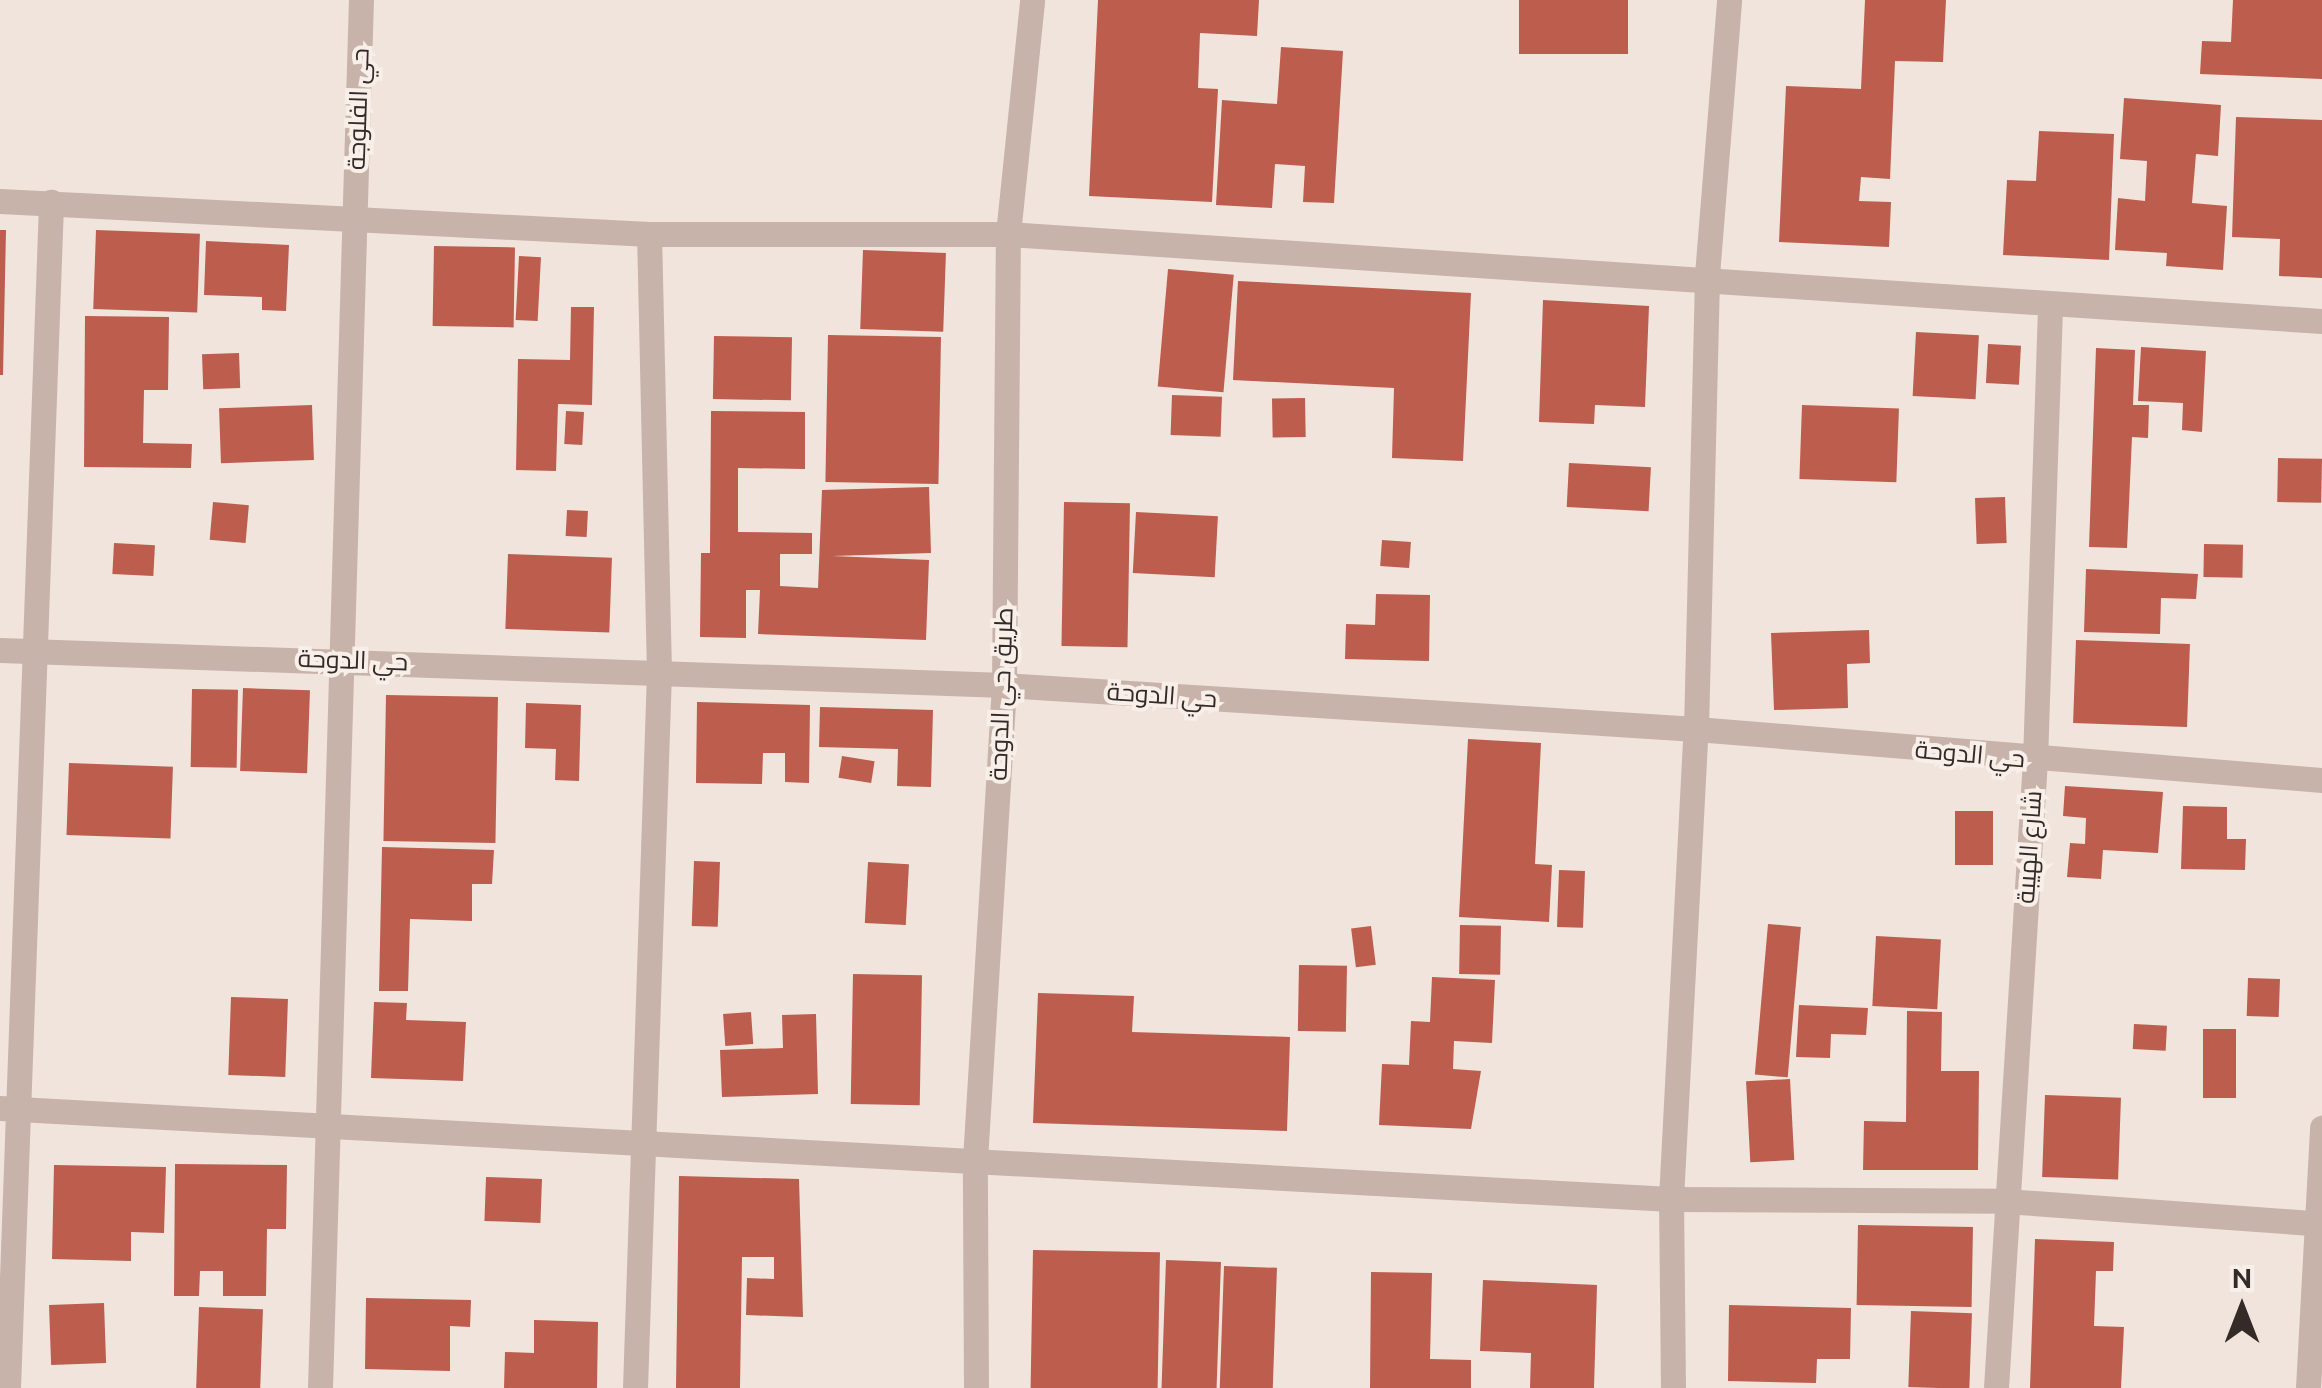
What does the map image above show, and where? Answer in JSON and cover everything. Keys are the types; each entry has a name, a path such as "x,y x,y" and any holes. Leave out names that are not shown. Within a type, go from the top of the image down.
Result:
{"street":[{"name":"حي الفلوجة","path":"320,1388 361,0"},
{"name":"طريق حي الدوحة","path":"976,1388 975,1160 1004,685 1008,234 1032,0"},
{"path":"1672,1388 1671,1198 1696,730 1707,275 1729,0"},
{"path":"0,201 649,234 1008,234 1707,275 2050,306 2322,321"},
{"path":"8,1388 11,1108 36,652 52,202"},
{"path":"635,1388 659,673 649,234"},
{"name":"شارع الهيبة","path":"1996,1388 2035,760 2050,306"},
{"name":"حي الدوحة","path":"0,650 1004,685 1696,730 2322,780"},
{"path":"11,1108 1671,1198 2005,1201 2320,1224"},
{"path":"2308,1388 2320,1224 2322,1128"}],"building":[{"path":"1098,0 1259,0 1257,36 1200,33 1198,88 1218,89 1212,202 1089,196"},
{"path":"1519,0 1628,0 1628,54 1519,54"},
{"path":"1865,0 1946,0 1943,62 1895,61 1890,179 1861,177 1859,201 1891,202 1889,247 1779,242 1786,86 1861,89"},
{"path":"2233,0 2322,0 2322,79 2200,74 2202,41 2231,42"},
{"path":"1281,47 1343,51 1334,203 1303,202 1305,166 1275,164 1272,208 1216,205 1222,100 1277,104"},
{"path":"2124,98 2221,105 2218,156 2196,154 2192,203 2227,206 2223,270 2166,266 2167,253 2115,250 2118,198 2145,201 2147,161 2120,159"},
{"path":"2236,117 2322,120 2322,278 2279,276 2280,239 2232,237"},
{"path":"2039,131 2114,134 2109,260 2003,255 2007,180 2036,181"},
{"path":"0,230 6,230 3,375 0,375"},
{"path":"96,230 200,234 197,313 93,309"},
{"path":"206,241 289,245 286,311 262,310 262,297 204,295"},
{"path":"434,246 515,247 514,327 433,326"},
{"path":"863,250 946,253 943,332 860,329"},
{"path":"519,256 541,257 538,321 516,320"},
{"path":"1168,269 1234,275 1223,392 1158,387"},
{"path":"1238,281 1471,293 1463,461 1392,458 1394,388 1233,380"},
{"path":"1543,300 1649,306 1645,407 1595,405 1594,424 1539,422"},
{"path":"571,307 594,307 592,405 558,404 556,471 516,470 518,359 570,360"},
{"path":"85,316 169,317 168,390 144,390 143,443 192,444 191,468 84,467"},
{"path":"1916,332 1979,335 1976,399 1913,396"},
{"path":"828,335 941,337 938,484 825,482"},
{"path":"714,336 792,337 791,400 713,399"},
{"path":"1988,344 2021,346 2019,385 1986,383"},
{"path":"2141,347 2206,351 2202,432 2182,430 2183,403 2138,401"},
{"path":"2096,348 2135,350 2133,405 2149,405 2148,438 2132,437 2127,548 2089,547"},
{"path":"239,353 240,388 203,389 202,354"},
{"path":"1172,395 1222,397 1221,437 1171,435"},
{"path":"1305,398 1306,437 1273,438 1272,399"},
{"path":"312,405 314,460 221,463 219,408"},
{"path":"1802,405 1899,408 1896,482 1799,479"},
{"path":"566,411 584,412 582,445 564,444"},
{"path":"711,411 805,412 805,469 738,468 738,532 812,533 812,554 780,554 780,586 818,588 822,490 929,487 931,553 832,556 929,560 926,640 758,634 760,590 746,590 746,638 700,637 701,553 710,553"},
{"path":"2278,458 2322,459 2321,503 2277,502"},
{"path":"1569,463 1651,467 1649,511 1567,507"},
{"path":"2005,497 2007,543 1977,544 1975,498"},
{"path":"213,502 249,505 246,543 210,540"},
{"path":"1064,502 1130,503 1127,647 1061,646"},
{"path":"567,510 588,511 587,537 566,536"},
{"path":"1136,512 1218,516 1215,577 1133,573"},
{"path":"1382,540 1411,542 1409,568 1380,566"},
{"path":"114,543 155,545 153,576 112,574"},
{"path":"2204,544 2243,545 2242,578 2203,577"},
{"path":"508,554 612,558 609,633 505,629"},
{"path":"2086,569 2198,574 2196,599 2161,598 2160,634 2084,632"},
{"path":"1376,594 1430,595 1429,661 1345,659 1346,624 1375,625"},
{"path":"1869,630 1870,663 1847,664 1848,708 1774,710 1771,633"},
{"path":"2076,640 2190,644 2187,727 2073,723"},
{"path":"243,688 310,690 307,773 240,771"},
{"path":"192,689 238,690 237,768 191,767"},
{"path":"386,695 498,697 495,843 383,841"},
{"path":"697,702 810,705 809,783 785,782 785,753 763,753 762,784 696,783"},
{"path":"526,703 581,705 579,781 555,780 556,749 525,748"},
{"path":"820,707 933,710 931,787 897,786 898,749 819,747"},
{"path":"1468,739 1541,743 1535,864 1552,865 1549,922 1459,917"},
{"path":"842,756 875,761 871,783 839,778"},
{"path":"69,763 173,767 170,839 66,835"},
{"path":"2065,786 2163,792 2158,853 2103,850 2101,879 2067,877 2070,843 2085,844 2086,818 2063,816"},
{"path":"2183,806 2227,807 2227,839 2246,839 2245,870 2181,869"},
{"path":"1955,811 1993,811 1993,865 1955,865"},
{"path":"382,847 494,850 492,884 472,884 472,921 410,919 408,991 379,991"},
{"path":"694,861 720,862 718,927 692,926"},
{"path":"868,862 909,864 906,925 865,923"},
{"path":"1559,870 1585,871 1583,928 1557,927"},
{"path":"1768,924 1801,927 1788,1077 1755,1074"},
{"path":"1460,925 1501,926 1500,975 1459,974"},
{"path":"1371,926 1376,965 1356,967 1351,928"},
{"path":"1876,936 1941,939 1937,1009 1872,1006"},
{"path":"1299,965 1347,966 1346,1032 1298,1031"},
{"path":"853,974 922,975 920,1105 851,1104"},
{"path":"1432,977 1495,980 1492,1043 1454,1041 1453,1069 1481,1071 1471,1129 1379,1125 1382,1064 1409,1065 1411,1021 1430,1022"},
{"path":"2248,978 2280,979 2279,1017 2247,1016"},
{"path":"1038,993 1134,996 1132,1032 1290,1037 1287,1131 1033,1123"},
{"path":"231,997 288,999 285,1077 228,1075"},
{"path":"374,1002 407,1003 406,1020 466,1022 463,1081 371,1078"},
{"path":"1799,1005 1868,1008 1866,1035 1831,1034 1830,1058 1796,1057"},
{"path":"1907,1011 1942,1012 1941,1071 1979,1071 1978,1170 1863,1170 1864,1121 1906,1122"},
{"path":"751,1012 753,1044 725,1046 723,1014"},
{"path":"816,1014 818,1094 722,1097 720,1050 783,1048 782,1015"},
{"path":"2134,1024 2167,1026 2166,1051 2133,1049"},
{"path":"2203,1029 2236,1029 2236,1098 2203,1098"},
{"path":"1790,1079 1794,1160 1750,1162 1746,1081"},
{"path":"2045,1095 2121,1098 2118,1180 2042,1177"},
{"path":"175,1164 287,1165 286,1229 267,1229 266,1296 223,1296 223,1271 200,1271 199,1296 174,1296"},
{"path":"54,1165 166,1167 164,1233 131,1232 131,1261 52,1259"},
{"path":"679,1176 799,1179 803,1317 746,1315 747,1278 774,1279 774,1257 742,1257 740,1388 676,1388"},
{"path":"486,1177 542,1179 540,1223 484,1221"},
{"path":"1858,1225 1973,1227 1972,1307 1857,1305"},
{"path":"2035,1239 2114,1242 2113,1271 2096,1271 2094,1326 2124,1327 2121,1388 2030,1388"},
{"path":"1033,1250 1160,1252 1158,1388 1031,1388"},
{"path":"1166,1260 1221,1262 1217,1388 1162,1388"},
{"path":"1224,1266 1277,1268 1273,1388 1220,1388"},
{"path":"1371,1272 1432,1273 1430,1359 1471,1360 1471,1388 1370,1388"},
{"path":"1483,1280 1597,1285 1594,1388 1530,1388 1531,1353 1480,1351"},
{"path":"366,1298 471,1300 470,1327 450,1326 450,1371 365,1369"},
{"path":"104,1303 106,1363 51,1365 49,1305"},
{"path":"1729,1305 1851,1308 1850,1359 1817,1359 1816,1383 1728,1381"},
{"path":"199,1307 263,1309 260,1388 196,1388"},
{"path":"1911,1311 1972,1313 1969,1388 1908,1387"},
{"path":"534,1320 598,1322 597,1388 504,1388 505,1352 534,1353"}]}
